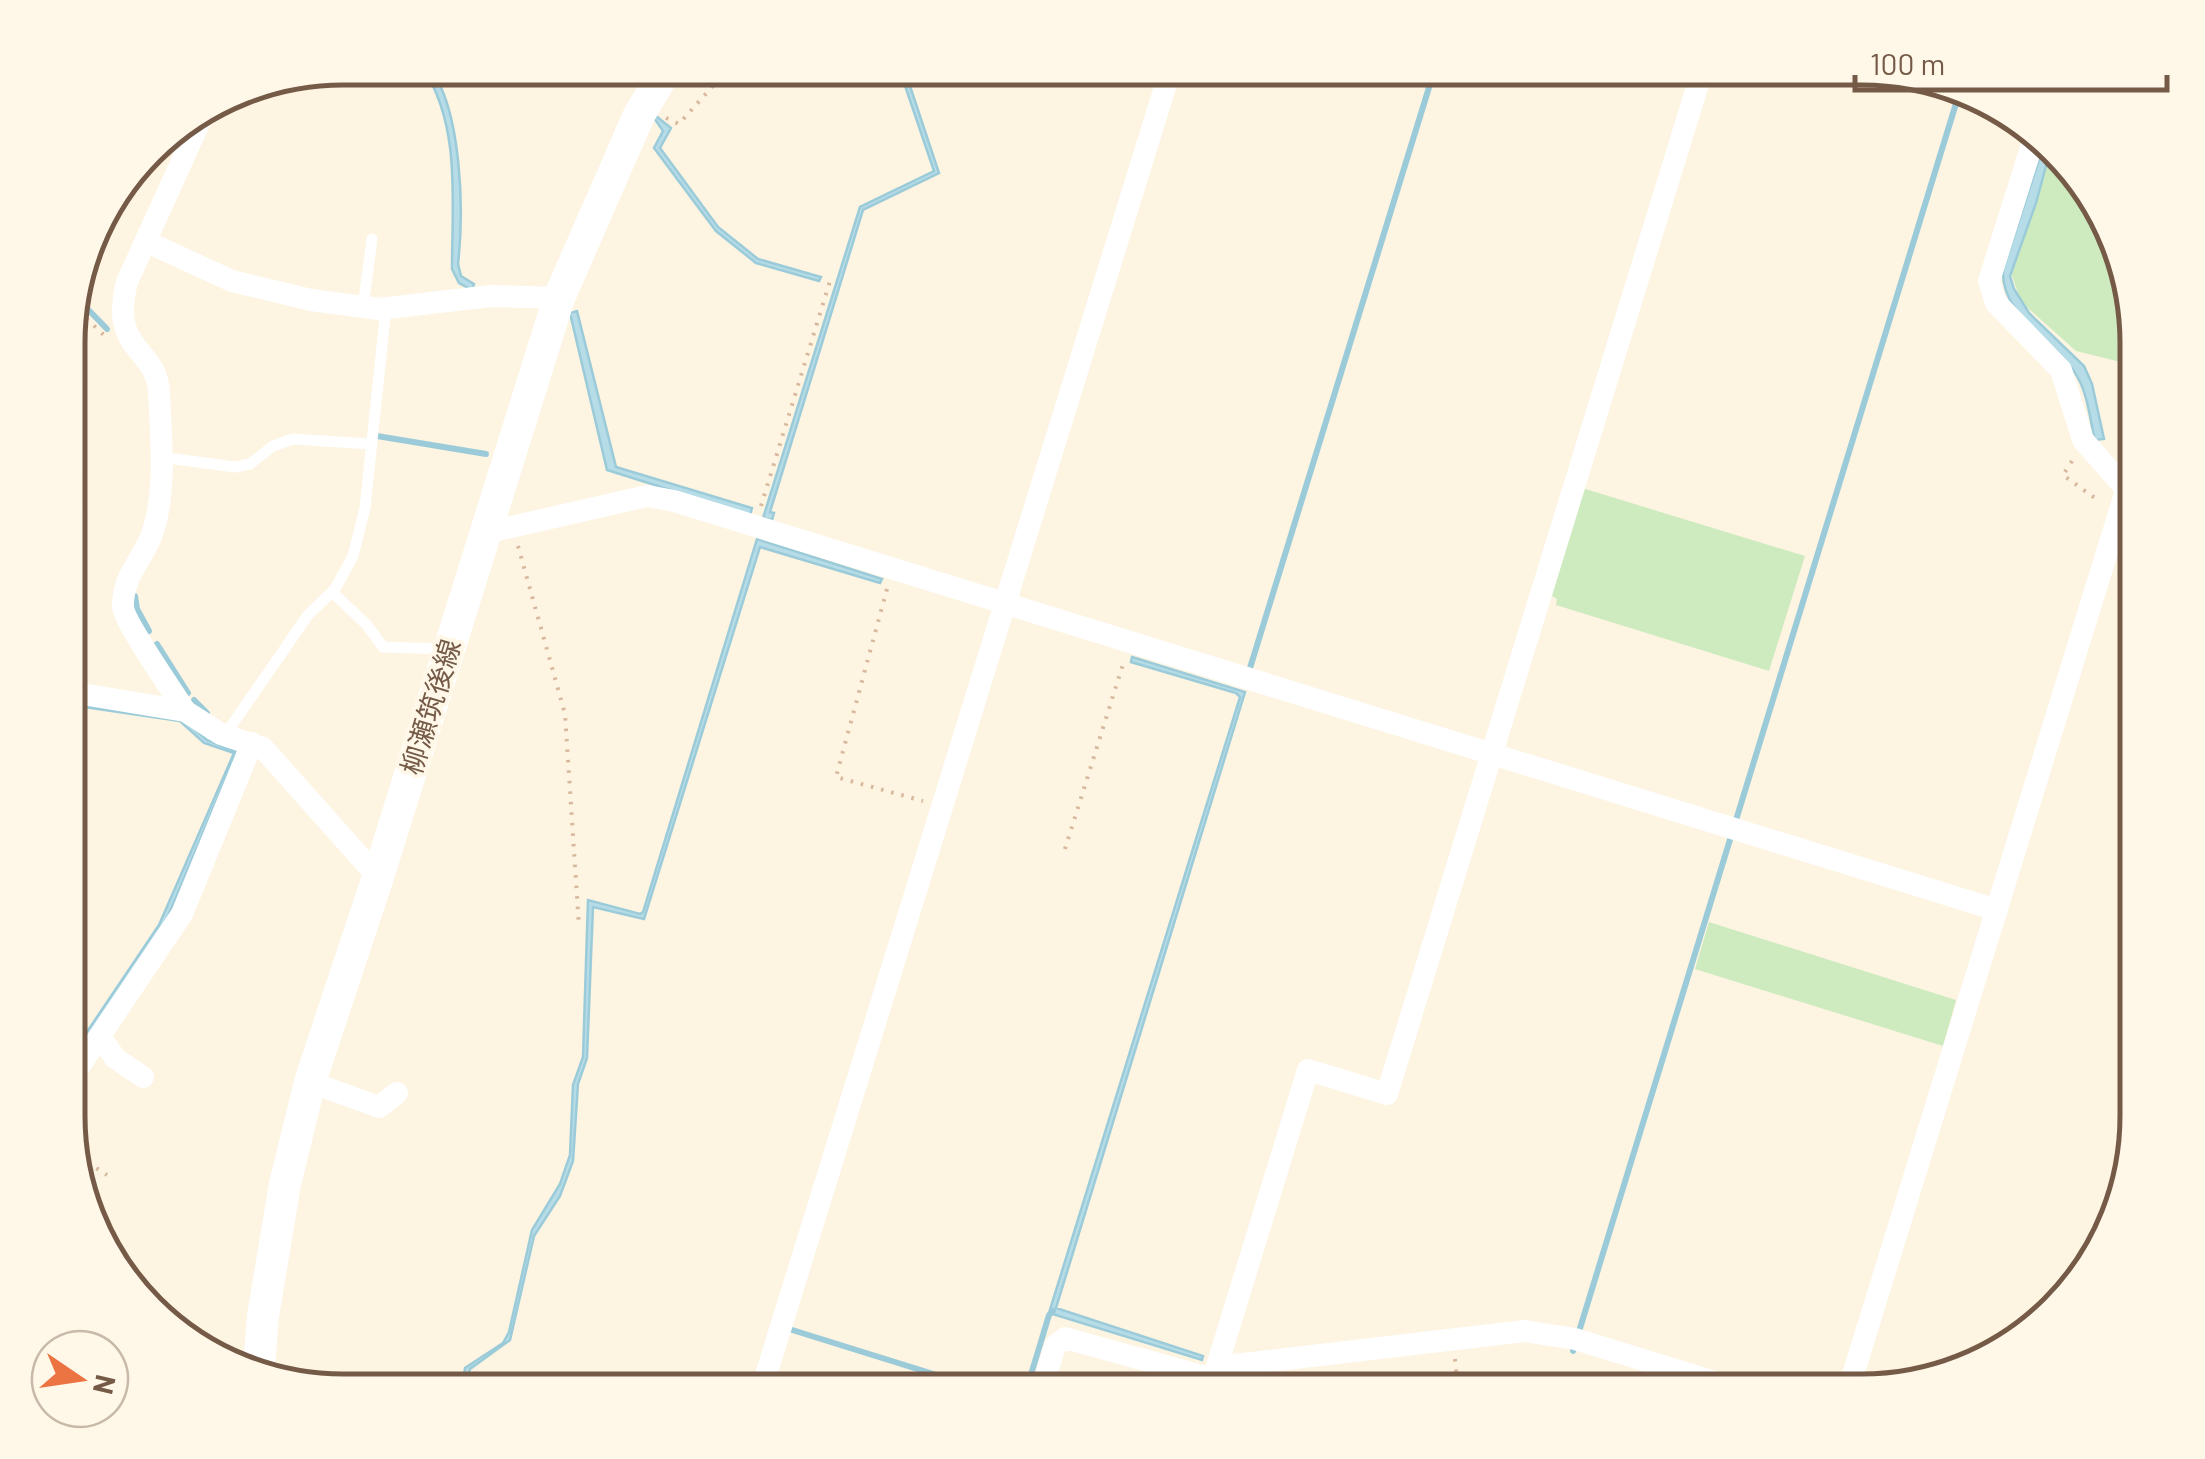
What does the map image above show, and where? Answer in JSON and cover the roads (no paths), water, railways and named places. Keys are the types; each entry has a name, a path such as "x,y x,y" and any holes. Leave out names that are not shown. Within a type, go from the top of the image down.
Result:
{"main road":[{"name":"柳瀬筑後線","path":"259,1360 284,1184 310,1082 449,649 499,530 559,298 657,85"}],"street":[{"path":"766,1374 1165,85"},
{"path":"1217,1373 1308,1070 1387,1094 1699,85"},
{"path":"185,711 123,610 127,578 151,536 160,489 160,387 151,367 128,339 121,307 128,282 195,132"},
{"path":"2030,147 1989,281 1996,302 2061,370 2085,442 2119,480"},
{"path":"147,242 232,282 311,300 375,307 492,296 559,298"},
{"path":"499,530 647,496 674,501 1997,910"},
{"path":"1854,1373 2119,514"},
{"path":"85,694 185,711 225,736 263,748 378,877"},
{"path":"85,1058 182,914 252,743"},
{"path":"100,1036 115,1058 143,1078"},
{"path":"310,1082 379,1107 397,1092"},
{"path":"1248,1373 1525,1331 1575,1339 1686,1373"},
{"path":"1046,1374 1055,1346 1065,1338 1195,1373"}],"lane":[{"path":"225,736 308,615 332,592 353,556 365,508 381,376 372,239"},
{"path":"160,456 235,467 250,464 272,446 294,438 370,444"},
{"path":"332,592 367,625 383,647 449,649"}],"water":[{"path":"432,85 440,85 455,135 461,217 458,264 461,276 474,284 472,290 459,283 452,269 452,165 444,114"},
{"path":"905,85 910,85 939,173 863,210 770,512 774,513 772,520 763,518 860,207 934,171"},
{"path":"656,116 671,128 660,148 718,227 758,259 821,277 819,281 756,263 716,231 654,148 663,131"},
{"path":"2040,157 2047,164 2010,276 2029,313 2084,366 2104,439 2095,440 2086,400 2069,364 2011,302 2003,270"},
{"path":"577,311 616,467 752,508 750,515 607,470 570,313"},
{"path":"757,539 882,579 880,583 760,547 644,919 593,907 587,1058 578,1084 573,1161 560,1196 534,1236 510,1340 464,1374 465,1368 503,1343 509,1332 532,1230 560,1184 570,1155 573,1085 583,1057 588,900 643,912"},
{"path":"1132,657 1245,692 1056,1308 1203,1356 1202,1360 1049,1313 1240,697 1131,662"},
{"path":"85,704 184,720 207,740 237,752 166,921 85,1042 85,1035 159,925 234,753 204,743 180,721"}],"waterway":[{"path":"1250,668 1430,85"},
{"path":"1573,1351 1956,103"},
{"path":"87,308 107,329"},
{"path":"377,436 486,454"},
{"path":"135,596 149,631"},
{"path":"157,644 188,693"},
{"path":"194,700 207,713"},
{"path":"1031,1374 1053,1311"},
{"path":"789,1329 932,1374"}]}
